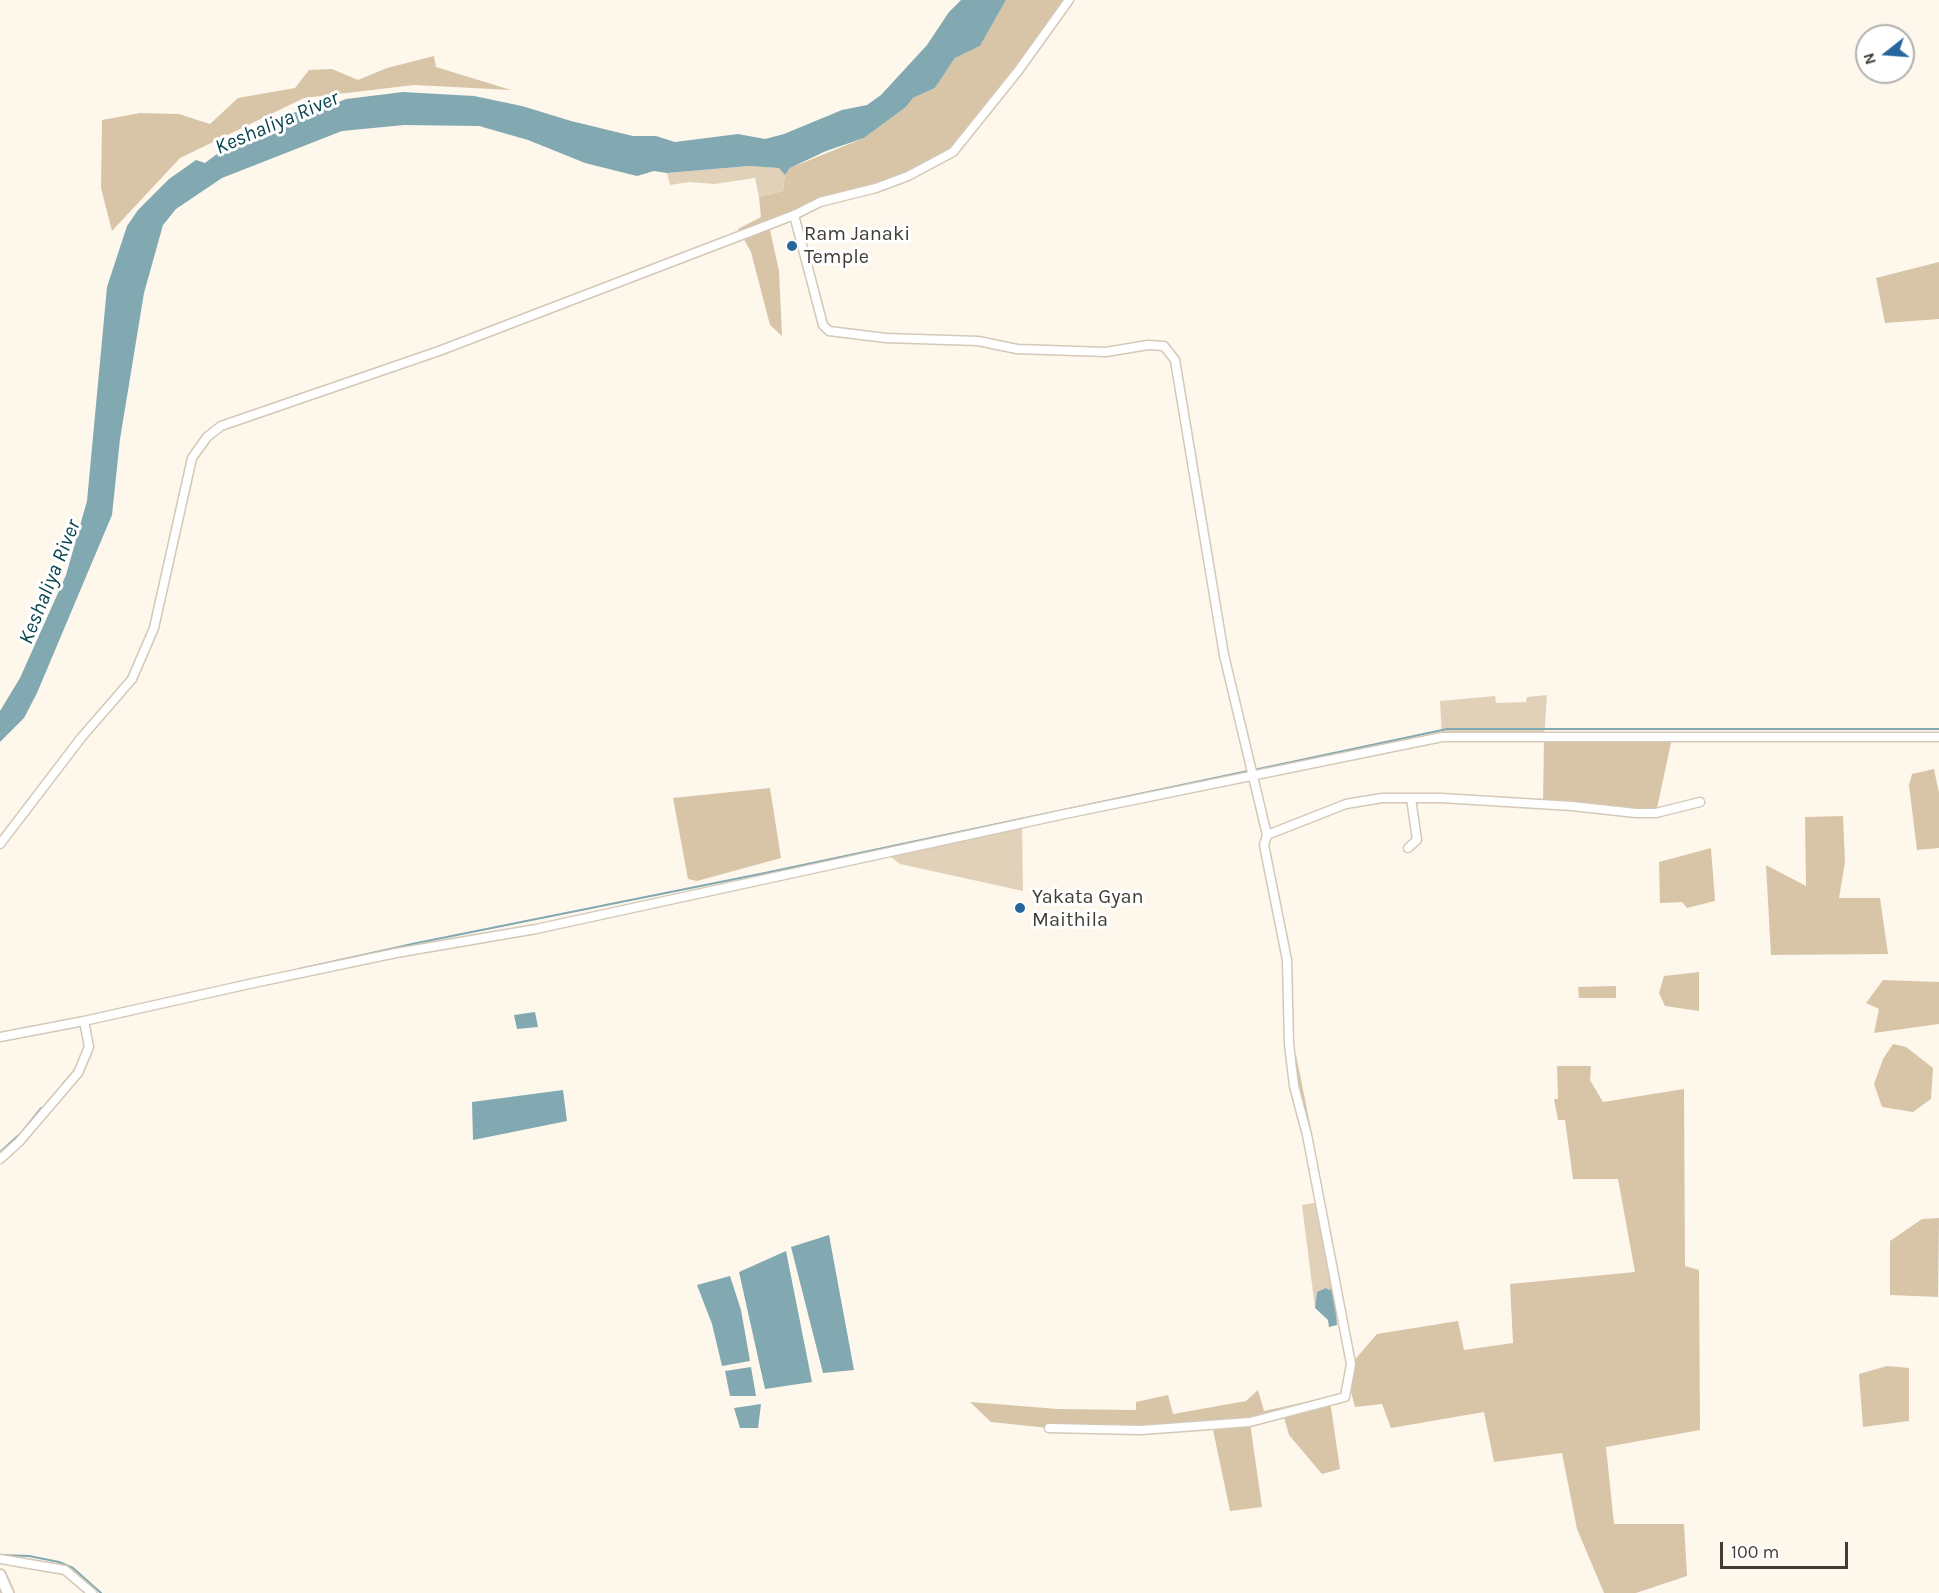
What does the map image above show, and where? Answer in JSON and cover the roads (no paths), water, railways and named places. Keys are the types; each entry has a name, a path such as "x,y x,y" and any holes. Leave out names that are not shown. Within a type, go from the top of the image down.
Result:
{"street":[{"path":"0,844 81,738 132,679 154,628 192,458 207,437 221,426 439,351 795,215 820,202 876,188 908,176 953,152 1018,71 1069,0"},
{"path":"795,215 823,324 829,331 896,339 978,341 1017,349 1106,352 1148,345 1164,345 1175,360 1224,655 1267,835 1264,845 1287,960 1289,1044 1294,1086 1307,1135 1351,1364 1345,1397 1250,1422 1141,1430 1049,1428"},
{"path":"0,1037 396,953 536,929 1253,775 1442,737 1939,737"},
{"path":"1267,835 1346,804 1374,799 1411,798 1572,806 1636,813 1656,813 1700,802"},
{"path":"1408,848 1417,840 1411,798"},
{"path":"0,1160 19,1142 78,1073 89,1047 84,1021"},
{"path":"0,1559 65,1570 92,1593"},
{"path":"0,1575 8,1593"}],"water":[{"name":"Keshaliya River","path":"961,0 1006,0 980,46 955,58 935,88 913,98 906,107 864,138 826,151 790,168 785,175 779,168 749,166 667,173 654,171 637,176 585,163 528,140 479,126 404,125 342,131 222,178 176,209 163,225 144,293 120,439 112,515 37,693 24,718 0,742 0,711 20,678 66,575 87,501 107,287 127,226 138,210 169,179 196,160 205,163 237,139 289,112 312,113 346,99 403,92 474,96 522,106 633,136 656,136 675,142 738,134 765,139 784,134 842,110 867,105 881,95 927,45 949,12"},
{"path":"535,1012 538,1027 517,1029 514,1015"},
{"path":"563,1090 567,1121 473,1140 472,1102"},
{"path":"829,1235 854,1370 823,1373 791,1247"},
{"path":"786,1251 812,1382 765,1389 739,1272"},
{"path":"730,1276 741,1310 750,1361 722,1366 712,1324 697,1285"},
{"path":"1336,1285 1340,1305 1336,1311 1337,1325 1329,1327 1328,1320 1315,1308 1317,1292 1326,1288 1329,1290"},
{"path":"751,1367 756,1396 730,1396 725,1371"},
{"path":"761,1404 758,1428 740,1428 734,1408"}],"waterway":[{"path":"1254,770 1447,729 1939,729"},
{"path":"299,969 1248,771"},
{"path":"62,1085 76,1069"},
{"path":"0,1152 21,1133 41,1108"},
{"path":"0,1555 29,1556 59,1562 73,1568 101,1593"}],"place":[{"name":"Ram Janaki Temple","path":"792,246"},
{"name":"Yakata Gyan Maithila","path":"1020,908"}]}
